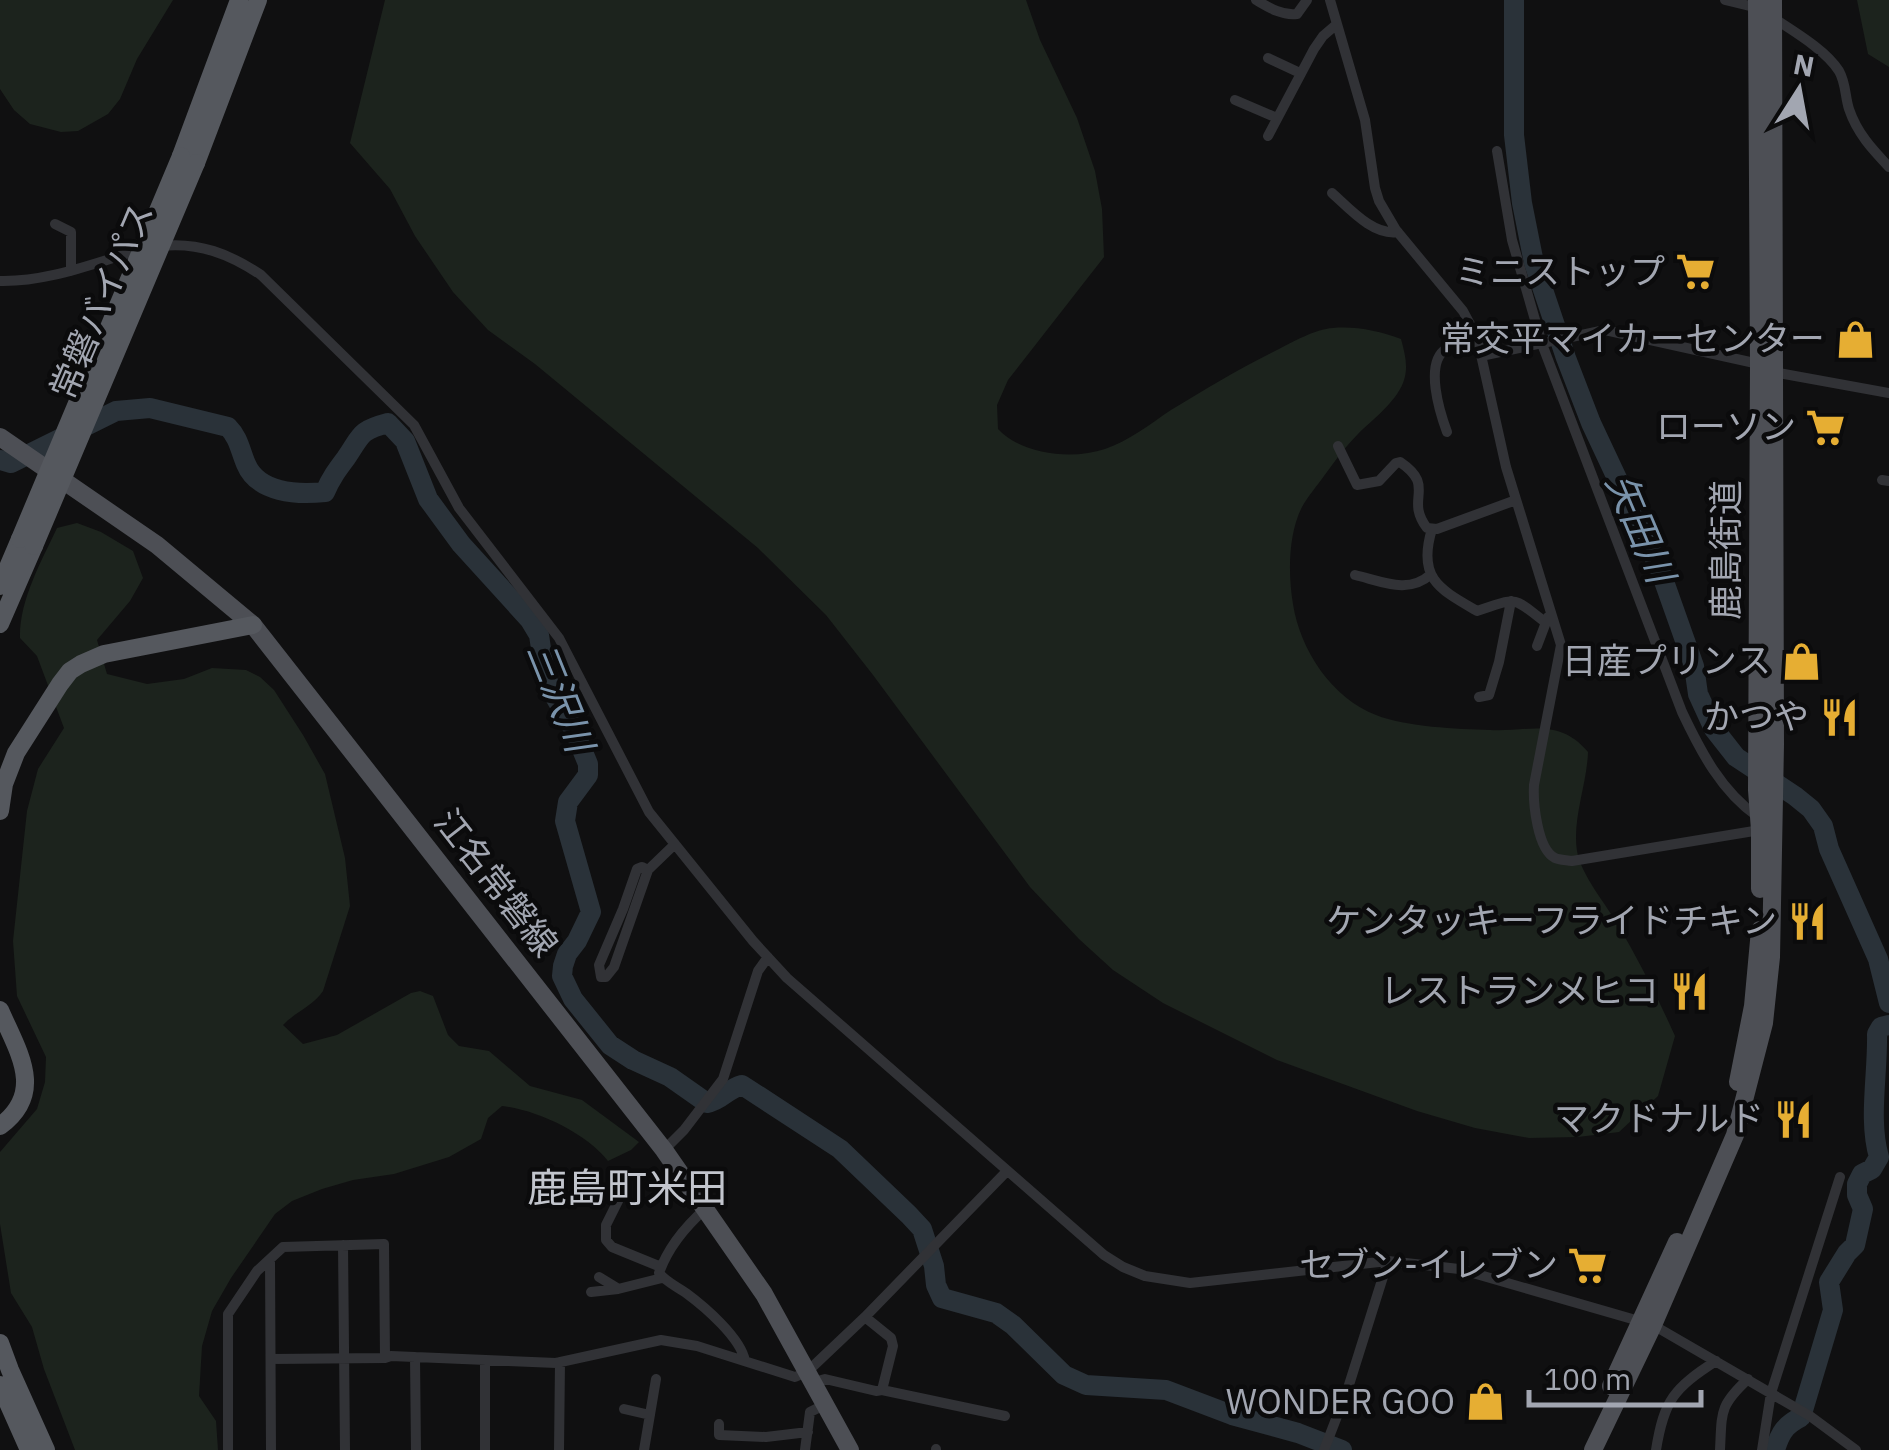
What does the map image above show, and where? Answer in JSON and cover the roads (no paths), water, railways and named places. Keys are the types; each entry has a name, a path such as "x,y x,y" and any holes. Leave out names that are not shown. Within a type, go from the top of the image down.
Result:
{"highway":[{"name":"常磐バイパス","path":"188,160 239,0"},
{"name":"常磐バイパス","path":"0,624 27,542 258,0"},
{"name":"常磐バイパス","path":"0,586 27,542"},
{"path":"0,811 4,784 16,752 70,672 104,654 253,625"},
{"path":"0,1010 22,1062 26,1082 17,1113 0,1126"},
{"path":"0,1342 46,1450"},
{"path":"0,1384 29,1450"}],"main road":[{"path":"1583,1450 1735,1136 1764,1023 1771,957 1764,819 1774,754 1766,368 1765,6"},
{"name":"鹿島街道","path":"1764,819 1756,790 1766,368"},
{"name":"江名常磐線","path":"0,437 157,546 253,625 664,1150 764,1294 850,1450"},
{"path":"1593,1450 1646,1323"}],"street":[{"path":"1256,0 1291,15 1297,14 1307,0"},
{"path":"1330,0 1365,120 1379,201 1398,232 1463,312 1478,342 1506,468 1561,650 1534,794 1542,842 1552,857 1572,861 1764,819"},
{"path":"1725,0 1765,6 1837,68 1855,125 1889,167"},
{"path":"1268,136 1300,73 1323,36 1337,24"},
{"path":"1268,58 1300,73"},
{"path":"1235,100 1277,118"},
{"path":"1497,151 1512,240 1542,344 1690,729 1709,766 1744,807 1764,819"},
{"path":"1332,193 1373,226 1390,234 1398,232"},
{"path":"55,224 71,232 71,272"},
{"path":"0,281 71,272 154,246 183,245 208,248 232,257 260,275 414,425 459,508 550,623 649,812 768,957 1007,1171 1123,1267 1146,1276 1190,1284 1388,1262 1459,1270 1646,1323 1774,1394 1856,1450"},
{"path":"1481,356 1605,330 1889,393"},
{"path":"1447,432 1434,388 1440,356 1451,347 1478,342"},
{"path":"1338,446 1358,485 1379,481 1396,463 1402,463 1418,479 1417,506 1424,526 1432,530 1516,500"},
{"path":"1432,530 1426,553 1435,583 1478,612 1498,602 1511,601 1520,603 1546,623"},
{"path":"1355,574 1410,586 1431,574"},
{"path":"1480,697 1489,695 1500,662 1511,601"},
{"path":"1537,646 1550,611"},
{"path":"648,870 637,869 599,965 601,977 606,977 614,967 648,870 675,844"},
{"path":"664,1150 723,1078 758,971 768,957"},
{"path":"810,1377 1007,1171"},
{"path":"1762,1450 1774,1394 1840,1177"},
{"path":"622,1193 606,1225 606,1240 661,1272 688,1294 732,1336 745,1362"},
{"path":"591,1292 618,1289 661,1272 675,1240 706,1209"},
{"path":"228,1450 228,1314 257,1272 283,1247 384,1244 385,1358"},
{"path":"343,1245 345,1450"},
{"path":"270,1260 271,1450"},
{"path":"1324,1450 1388,1262"},
{"path":"598,1277 618,1289"},
{"path":"865,1317 891,1338 882,1390"},
{"path":"270,1359 390,1356 560,1362 660,1340 697,1346 795,1377 825,1379 1006,1416"},
{"path":"415,1357 416,1450"},
{"path":"484,1360 485,1450"},
{"path":"1656,1450 1662,1420 1674,1393 1716,1361"},
{"path":"559,1450 560,1362"},
{"path":"1720,1450 1724,1406 1748,1379"},
{"path":"644,1450 656,1380"},
{"path":"806,1450 810,1412 826,1404"},
{"path":"624,1409 650,1415"},
{"path":"719,1424 720,1435 766,1437 808,1432"}],"waterway":[{"name":"矢田川","path":"1514,0 1514,135 1522,203 1534,263 1566,358 1591,423 1660,570 1694,666 1698,694 1714,729 1736,757 1795,796 1823,826 1829,849 1878,959 1889,1003"},
{"name":"三沢川","path":"0,460 11,463 116,411 150,408 228,427 252,474 269,486 291,492 325,492 362,435 388,423 405,441 428,499 539,635 550,688 588,764 588,775 568,802 565,821 591,912 567,954 562,976 573,999 610,1045 670,1077 707,1103 742,1085 840,1149 922,1229 942,1298 996,1313 1064,1375 1086,1385 1166,1390 1342,1450"},
{"name":"矢田川","path":"1775,1450 1784,1430 1801,1417 1833,1310 1829,1282 1855,1245 1863,1209 1857,1184 1879,1157 1874,1112 1877,1034 1881,1027 1889,1025"}],"place":[{"name":"ミニストップ","path":"1695,272"},
{"name":"常交平マイカーセンター","path":"1855,339"},
{"name":"ローソン","path":"1826,427"},
{"name":"日産プリンス","path":"1801,661"},
{"name":"かつや","path":"1839,717"},
{"name":"ケンタッキーフライドチキン","path":"1807,921"},
{"name":"レストランメヒコ","path":"1689,991"},
{"name":"マクドナルド","path":"1794,1119"},
{"name":"セブン-イレブン","path":"1588,1265"},
{"name":"WONDER GOO","path":"1485,1402"}],"district":[{"name":"鹿島町米田","path":"627,1188"}]}
